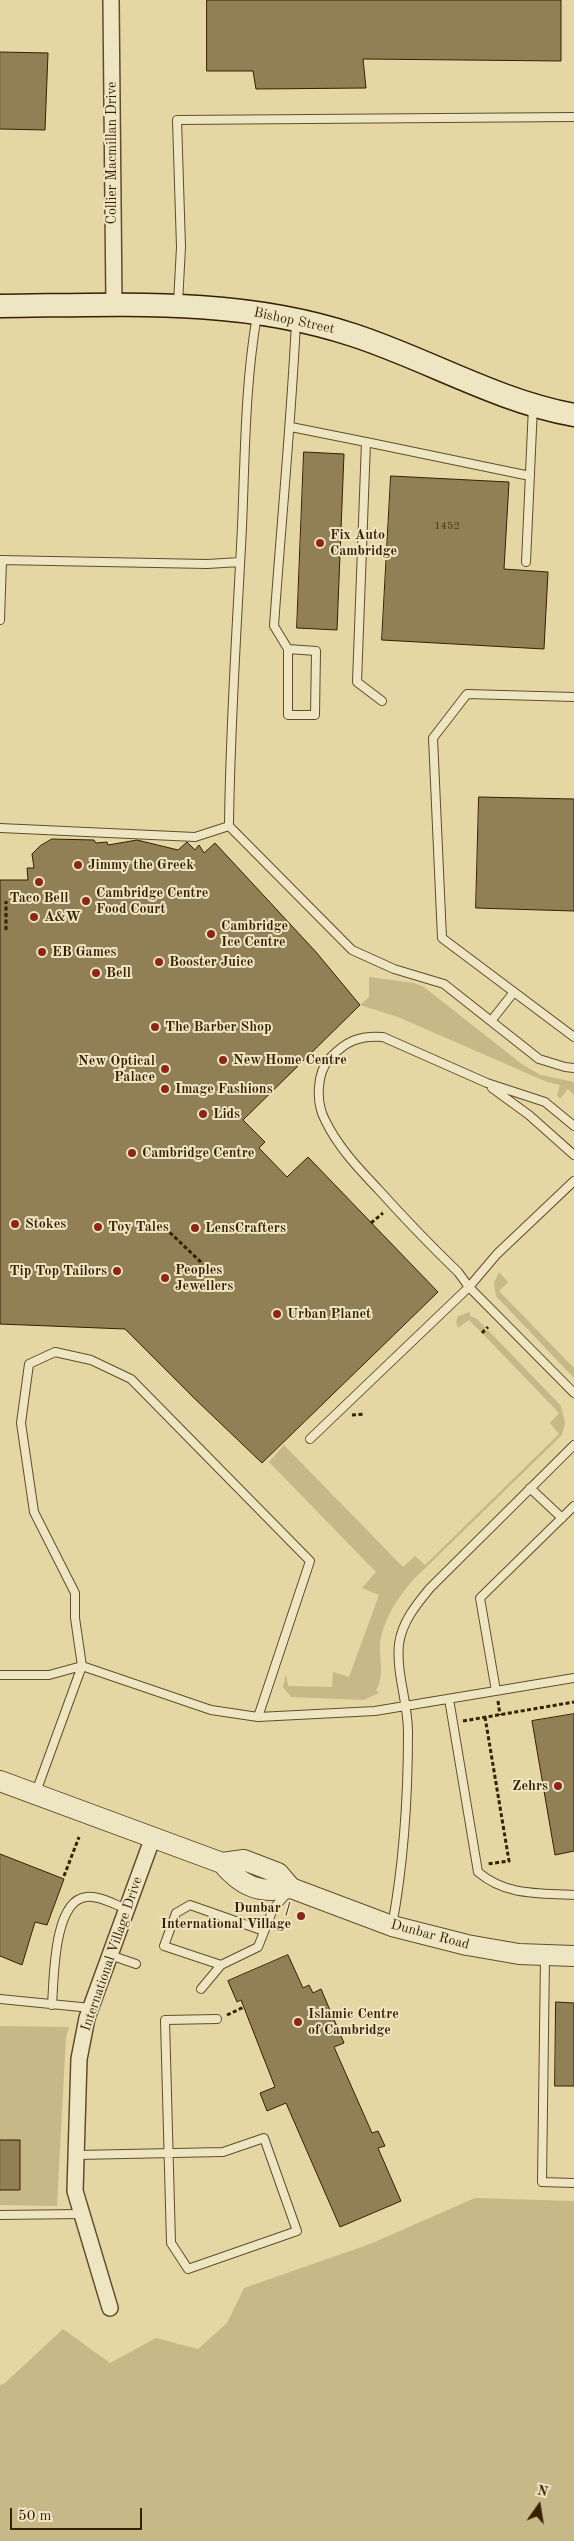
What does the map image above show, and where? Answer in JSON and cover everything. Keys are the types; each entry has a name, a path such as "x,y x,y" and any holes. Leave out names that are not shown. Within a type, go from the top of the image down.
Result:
{"main road":[{"name":"Bishop Street","path":"0,306 178,305 257,313 296,320 353,335 400,352 463,380 533,404 574,415"}],"street":[{"name":"Collier Macmillan Drive","path":"111,0 114,305"},
{"name":"Dunbar Road","path":"0,1781 222,1863 236,1880 270,1892 291,1888 392,1926 467,1945 519,1954 574,1956"},
{"name":"International Village Drive","path":"110,2308 75,2191 79,2059 90,2008 153,1837"}],"lane":[{"path":"178,305 180,247 177,120 574,118"},
{"path":"257,313 250,371 230,737 229,826 352,950 394,969 444,984 539,1059 574,1068"},
{"path":"288,649 316,651 315,715 288,715 288,649 274,626 285,462 291,428 296,320"},
{"path":"526,562 533,404"},
{"path":"291,428 530,476"},
{"path":"366,442 358,682 382,701"},
{"path":"0,620 1,560 207,564 240,562"},
{"path":"574,697 466,694 433,738 442,938 574,1037"},
{"path":"0,828 195,836 229,826"},
{"path":"491,1021 514,992"},
{"path":"574,1126 545,1102 487,1083 384,1037 368,1036 351,1040 327,1060 320,1075 319,1095 324,1119 348,1158 458,1272 469,1288 574,1393"},
{"path":"487,1083 530,1115 574,1155"},
{"path":"310,1439 469,1288 497,1254 574,1181"},
{"path":"36,1793 82,1666 75,1618 76,1593 34,1512 21,1423 29,1364 55,1352 90,1360 132,1379 310,1561 258,1717"},
{"path":"392,1926 402,1875 408,1729 399,1675 399,1643 410,1613 430,1588 574,1445"},
{"path":"530,1488 562,1518"},
{"path":"496,1691 480,1598 574,1506"},
{"path":"0,1675 49,1675 82,1666 211,1710 258,1717 375,1711 574,1678"},
{"path":"449,1699 478,1872 490,1883 505,1889 574,1895"},
{"path":"201,1988 220,1965 258,1947 274,1909 291,1888"},
{"path":"52,2005 55,1958 60,1930 68,1910 77,1900 88,1896 127,1909"},
{"path":"220,1965 164,1946 176,1913 190,1905 264,1931"},
{"path":"110,1955 136,1964"},
{"path":"545,1955 542,2182 574,2183"},
{"path":"0,1999 90,2008"},
{"path":"76,2155 168,2153 223,2152 264,2138 297,2231 188,2269 171,2243 168,2153 164,2020 218,2019"},
{"path":"0,2215 81,2214"}],"path":[{"path":"6,901 6,930"},
{"path":"371,1223 383,1213"},
{"path":"165,1228 203,1264"},
{"path":"482,1333 488,1327"},
{"path":"352,1416 365,1414"},
{"path":"463,1721 574,1702"},
{"path":"477,1866 510,1860 485,1717"},
{"path":"64,1876 79,1837"},
{"path":"218,2019 244,2008"}],"shaded area":[{"path":"369,977 414,983 424,987 523,1065 541,1075 574,1082 574,1095 568,1089 560,1099 557,1095 560,1085 547,1082 398,1017 360,1005 369,997"},
{"path":"499,1272 508,1282 499,1291 574,1368 574,1378 496,1296 494,1283"},
{"path":"470,1312 470,1316 477,1319 486,1328 481,1332 469,1320 458,1328 456,1322 458,1316"},
{"path":"488,1330 561,1406 565,1423 562,1435 415,1578 403,1593 392,1609 384,1626 380,1644 381,1674 376,1690 379,1693 364,1700 291,1697 283,1687 286,1674 288,1686 332,1687 333,1672 349,1677 379,1595 362,1588 376,1572 269,1462 284,1445 403,1567 415,1556 425,1565 559,1434 550,1423 559,1413 483,1334"},
{"path":"0,2026 69,2027 66,2037 57,2206 0,2205"},
{"path":"475,2198 574,2201 574,2541 0,2541 0,2385 5,2383 63,2329 110,2363 156,2338 198,2349 227,2323 244,2288 370,2244"}],"building":[{"path":"207,0 561,0 561,61 363,59 366,88 256,89 253,71 207,71"},
{"path":"0,52 48,53 45,130 0,129"},
{"path":"304,452 344,454 337,630 297,628"},
{"path":"391,476 509,482 504,569 548,572 544,649 382,640"},
{"path":"479,797 574,799 574,911 476,908"},
{"name":"Cambridge Centre","path":"52,839 94,840 96,843 107,842 108,845 137,840 178,850 187,842 195,850 199,845 204,853 215,843 316,952 360,1005 243,1120 265,1142 259,1148 287,1177 308,1157 438,1292 262,1463 125,1329 0,1324 0,880 28,880 27,868 34,868 32,854 40,846"},
{"name":"Zehrs","path":"574,1714 574,1851 555,1855 532,1721"},
{"path":"0,1854 64,1879 47,1925 35,1922 22,1965 0,1956"},
{"path":"288,1955 303,1988 309,1985 313,1993 321,1989 344,2043 334,2047 372,2133 378,2131 385,2146 378,2148 401,2201 340,2227 286,2103 267,2111 260,2093 275,2087 241,2000 237,2002 228,1981"},
{"path":"556,2002 574,2003 574,2086 555,2086"},
{"path":"0,2140 20,2140 20,2190 0,2190"}],"place":[{"name":"Fix Auto Cambridge","path":"320,543"},
{"name":"Jimmy the Greek","path":"78,865"},
{"name":"Taco Bell","path":"39,882"},
{"name":"Cambridge Centre Food Court","path":"86,901"},
{"name":"A&W","path":"34,917"},
{"name":"Cambridge Ice Centre","path":"211,934"},
{"name":"EB Games","path":"42,952"},
{"name":"Booster Juice","path":"159,962"},
{"name":"Bell","path":"96,973"},
{"name":"The Barber Shop","path":"155,1027"},
{"name":"New Home Centre","path":"223,1060"},
{"name":"New Optical Palace","path":"165,1069"},
{"name":"Image Fashions","path":"165,1089"},
{"name":"Lids","path":"203,1114"},
{"name":"Cambridge Centre","path":"132,1153"},
{"name":"Stokes","path":"15,1224"},
{"name":"Toy Tales","path":"98,1227"},
{"name":"LensCrafters","path":"195,1228"},
{"name":"Tip Top Tailors","path":"117,1271"},
{"name":"Peoples Jewellers","path":"165,1278"},
{"name":"Urban Planet","path":"277,1314"},
{"name":"Zehrs","path":"558,1786"},
{"name":"Dunbar / International Village","path":"301,1916"},
{"name":"Islamic Centre of Cambridge","path":"298,2022"}]}
